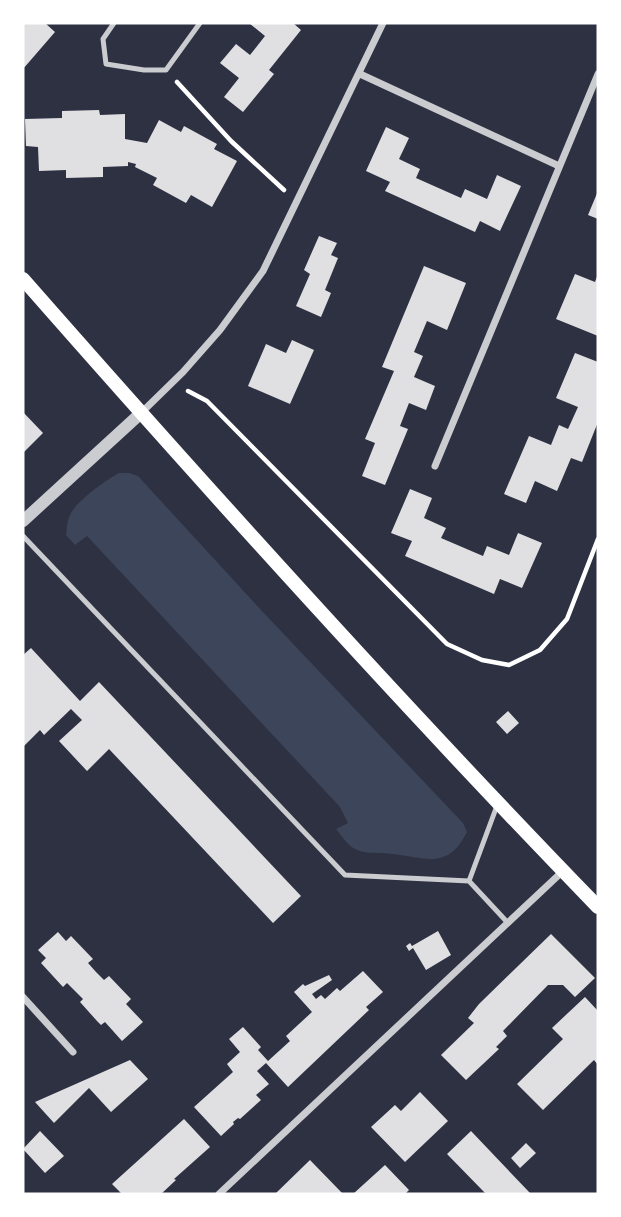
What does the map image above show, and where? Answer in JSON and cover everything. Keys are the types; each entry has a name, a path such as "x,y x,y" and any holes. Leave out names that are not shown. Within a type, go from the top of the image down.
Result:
{"main road":[{"path":"23,279 456,760 598,907"}],"street":[{"path":"23,521 141,413 220,330 262,271 383,23"},
{"path":"360,74 559,166"},
{"path":"435,466 598,74"},
{"path":"219,1194 563,871"},
{"path":"23,997 73,1052"}],"lane":[{"path":"114,23 103,38 106,64 144,70 166,70 200,23"},
{"path":"23,536 345,875 469,881 508,923"},
{"path":"469,881 498,803"}],"path":[{"path":"166,70 231,141 298,202"},
{"path":"172,382 207,401 447,644 482,660 509,665 540,650 567,619 598,539"}],"shaded area":[{"path":"119,473 138,476 463,823 467,832 452,852 444,857 426,859 364,852 349,845 336,829 348,823 340,807 87,536 75,545 66,535 69,518 80,502"}],"building":[{"path":"23,23 45,23 55,32 23,69"},
{"path":"249,23 293,23 301,30 269,70 274,74 243,112 224,97 239,78 220,63 236,44 250,55 265,36"},
{"path":"99,110 100,115 125,114 125,139 147,143 159,120 181,132 184,126 217,144 214,149 237,161 212,207 191,195 186,203 153,185 157,178 135,167 136,164 128,162 128,166 103,167 103,177 66,178 66,170 39,171 38,147 26,146 25,119 62,118 62,111"},
{"path":"386,127 409,138 399,159 420,169 416,178 461,198 465,189 487,199 497,175 521,186 500,231 480,221 475,232 385,191 390,182 366,171"},
{"path":"598,191 598,219 588,215"},
{"path":"319,236 337,243 331,255 338,258 325,290 331,293 321,317 296,306 310,274 304,270"},
{"path":"424,266 466,283 447,330 427,321 414,352 423,356 414,377 435,386 426,410 409,403 400,426 408,429 385,485 362,476 375,443 365,439 394,371 382,367"},
{"path":"575,274 595,282 598,274 598,336 556,319"},
{"path":"292,340 314,350 290,404 248,386 266,344 286,353"},
{"path":"575,353 598,362 598,422 582,462 571,458 557,491 535,481 526,503 504,494 529,436 551,445 559,425 568,429 578,407 556,398"},
{"path":"23,412 43,433 23,453"},
{"path":"410,489 432,498 424,518 446,528 441,538 483,556 487,546 509,555 518,533 542,543 522,588 500,579 494,594 405,556 412,541 391,533"},
{"path":"31,648 80,701 99,682 301,896 273,923 109,749 87,771 59,741 82,720 71,709 44,735 40,730 23,747 23,655"},
{"path":"508,711 519,723 507,734 496,722"},
{"path":"438,931 451,955 426,970 413,948 409,951 406,946 410,943 412,946"},
{"path":"58,932 66,941 71,936 93,959 88,963 96,972 104,980 109,976 131,999 126,1004 143,1022 122,1041 105,1022 101,1025 97,1021 80,1002 83,999 67,983 63,987 41,963 46,958 38,950"},
{"path":"551,934 595,978 575,997 563,985 548,985 503,1031 507,1036 496,1047 499,1049 466,1080 441,1055 474,1023 468,1018 479,1004"},
{"path":"363,971 383,992 366,1007 369,1010 288,1087 266,1063 257,1071 269,1084 256,1095 261,1100 233,1122 221,1136 194,1107 233,1072 227,1064 240,1052 229,1039 243,1027 261,1047 258,1050 268,1061 290,1041 286,1036 312,1012 294,992 303,984 305,986 329,975 332,980 312,994 316,999 321,995 325,999 337,988 340,991"},
{"path":"585,997 598,1011 598,1065 594,1060 543,1110 517,1084 563,1039 552,1028"},
{"path":"130,1060 148,1079 111,1112 89,1088 54,1123 35,1102"},
{"path":"420,1092 448,1121 405,1162 371,1127 395,1105 401,1111"},
{"path":"184,1119 210,1147 161,1194 122,1194 112,1184"},
{"path":"40,1131 64,1156 45,1173 23,1149"},
{"path":"471,1131 529,1194 486,1194 447,1154"},
{"path":"526,1143 536,1153 520,1168 511,1158"},
{"path":"310,1160 343,1194 275,1194"},
{"path":"385,1165 409,1190 405,1194 353,1194"}]}
